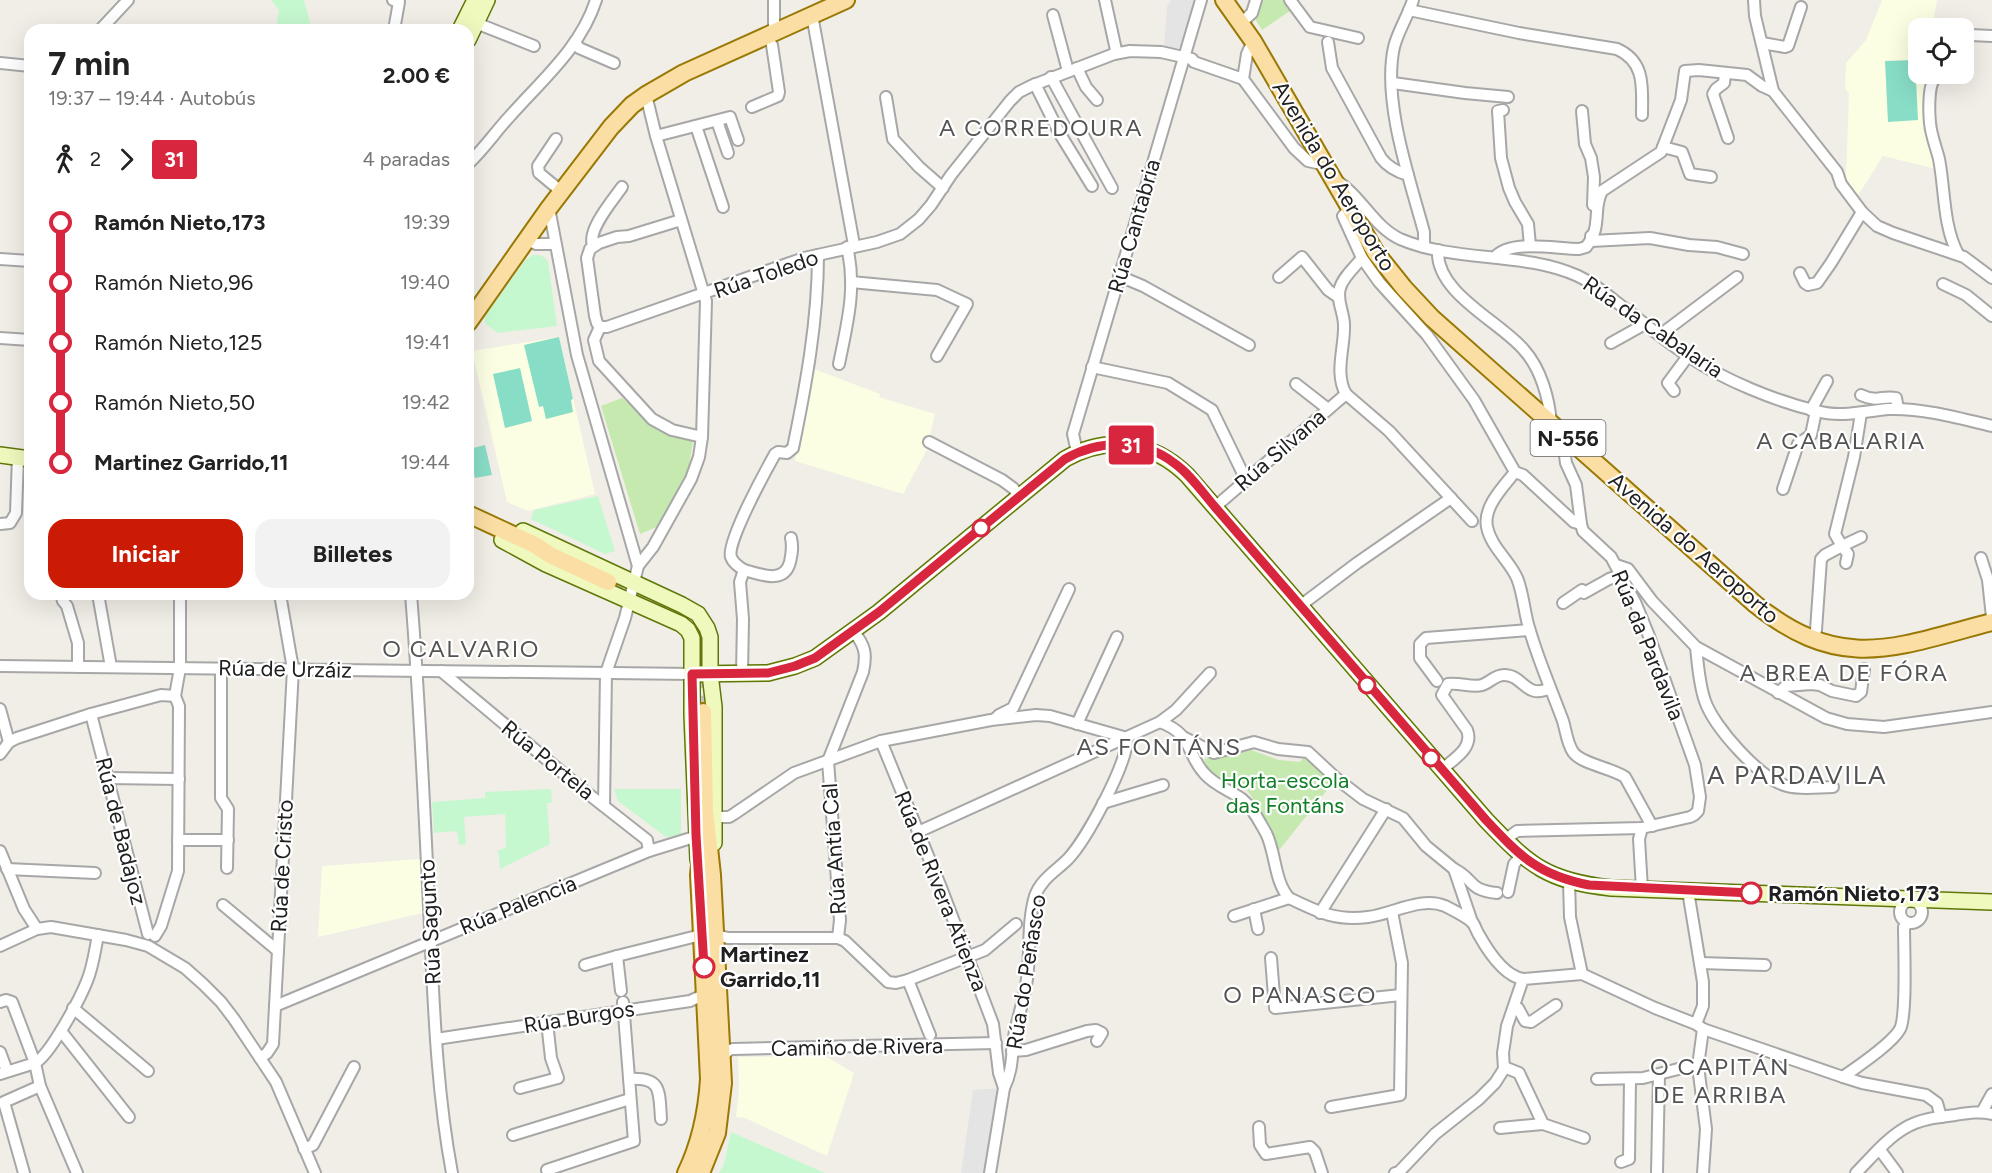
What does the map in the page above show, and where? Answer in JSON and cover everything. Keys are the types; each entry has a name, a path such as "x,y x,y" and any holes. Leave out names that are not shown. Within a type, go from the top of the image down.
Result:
{"main road":[{"path":"463,24 475,0"},
{"path":"474,27 487,0"},
{"path":"474,315 549,208 611,127 632,105 684,74 773,39 812,15 846,0"},
{"name":"Avenida do Aeroporto","path":"1224,0 1253,41 1376,253 1417,303 1755,604 1788,629 1813,640 1850,649 1889,648 1992,619"},
{"path":"692,674 768,673 795,666 828,650 888,605 1065,459 1077,452 1102,445 1129,445 1160,454 1175,463 1442,770 1505,840 1521,856 1539,868 1569,881 1642,889 1911,902 1992,902"},
{"path":"0,455 24,458"},
{"path":"474,507 682,605 698,614 710,637 710,674 714,707 706,874 711,990 710,1079 701,1132 686,1173"},
{"path":"474,517 536,545 550,555"},
{"path":"474,528 546,564 681,624 688,630 692,638 696,835 706,874"},
{"path":"502,540 550,555 608,582"},
{"path":"703,712 710,814"},
{"path":"701,1173 717,1133 723,1083 722,1058 711,990"}],"street":[{"path":"106,24 128,0"},
{"path":"393,0 399,2 395,24"},
{"path":"474,157 512,113 552,73 587,24 596,0"},
{"path":"752,107 778,96 779,92 773,39 774,0"},
{"path":"1105,0 1116,50 1114,54"},
{"name":"Rúa Cantabria","path":"1077,452 1074,434 1092,367 1201,0"},
{"path":"1241,22 1252,14 1256,0"},
{"path":"1290,0 1310,27 1358,38"},
{"path":"1754,0 1773,91 1836,172 1841,184 1862,212 1877,226 1958,254 1992,278"},
{"path":"1424,247 1424,232 1398,133 1393,97 1394,47 1411,5 1519,33 1624,52 1640,72 1642,114"},
{"path":"1762,43 1788,46 1800,8"},
{"path":"812,15 850,246 852,304 839,364"},
{"path":"1053,15 1072,70 1097,100"},
{"path":"476,23 534,46"},
{"path":"1974,35 1992,36"},
{"path":"1253,41 1247,54 1243,79 1294,148 1308,161 1330,172"},
{"path":"575,42 579,48 614,63"},
{"path":"1328,42 1332,68 1381,158 1387,165 1408,175"},
{"name":"Rúa Toledo","path":"604,806 606,673 638,566 653,547 691,479 699,457 702,437 707,313 704,294 818,255 850,246 877,242 906,231 919,219 1010,101 1019,92 1051,77 1114,54 1161,51 1243,79"},
{"path":"0,63 24,65"},
{"path":"1495,257 1504,250 1530,246 1579,249 1586,247 1596,231 1599,196 1602,191 1661,152 1681,100 1685,71 1699,70 1748,75 1773,91"},
{"path":"1725,74 1723,86 1716,89 1713,94 1728,138"},
{"path":"1051,77 1112,188"},
{"path":"1393,83 1508,97"},
{"path":"1035,84 1060,134 1092,186"},
{"path":"1931,84 1930,124 1939,161 1952,244 1958,254"},
{"path":"600,327 607,327 704,294 656,136 646,95"},
{"path":"886,97 893,139 943,188"},
{"path":"1503,110 1498,111 1501,158 1509,188 1528,224 1530,246"},
{"path":"1582,111 1585,144 1591,158 1594,177 1591,241"},
{"path":"656,136 730,117 738,140"},
{"path":"717,121 728,153"},
{"path":"696,126 723,207"},
{"path":"556,139 538,166 539,173 562,192"},
{"path":"1663,147 1682,152 1690,174 1711,177"},
{"name":"Rúa da Cabalaria","path":"1330,172 1348,188 1387,231 1398,238 1438,250 1543,265 1579,276 1688,356 1738,383 1813,410 1831,414 1898,410 1941,415 1992,426"},
{"path":"600,327 595,316 587,258 593,245 591,242 594,228 622,187"},
{"path":"549,208 577,355 638,566"},
{"path":"1350,208 1343,216 1362,258 1379,282 1427,335 1474,400 1515,472 1498,493 1487,513 1486,527 1493,543 1518,582 1529,630 1573,752 1579,758 1625,777 1647,827 1640,839 1642,889"},
{"path":"1800,273 1804,283 1808,285 1817,283 1862,212"},
{"path":"593,245 681,220"},
{"path":"531,234 536,244 555,238"},
{"path":"1591,241 1650,238 1717,247 1743,254"},
{"path":"1438,250 1443,273 1464,300 1524,349 1533,363 1548,401 1566,463 1576,485 1581,524"},
{"path":"791,538 793,550 789,567 784,574 778,577 744,570 732,560 730,549 775,454 787,453 793,448 806,387 818,255"},
{"path":"1280,277 1302,257 1328,290 1338,297"},
{"path":"1362,258 1343,281 1338,297 1345,324 1341,351 1341,386 1346,394 1389,431 1472,521"},
{"path":"0,259 24,261"},
{"path":"1119,276 1143,286 1249,345"},
{"path":"1660,334 1737,277"},
{"path":"851,282 937,290 968,304 937,356"},
{"path":"1943,284 1966,295 1992,316"},
{"path":"1611,343 1645,324"},
{"path":"600,327 594,340 599,361 652,419 672,430 702,437"},
{"path":"0,338 24,340"},
{"path":"1674,391 1668,383 1688,356"},
{"path":"1092,367 1168,383 1212,410 1246,480"},
{"path":"1783,489 1798,444 1811,435 1813,410 1827,381"},
{"path":"1296,384 1328,409"},
{"name":"Rúa Silvana","path":"1215,507 1346,394"},
{"path":"1861,395 1875,400 1896,398 1898,410"},
{"path":"1846,563 1848,554 1835,534 1854,457 1861,413"},
{"path":"929,442 1002,480 1020,496"},
{"path":"0,524 10,523 16,513 24,458"},
{"name":"Rúa da Pardavila","path":"1505,840 1517,831 1647,827 1694,815 1698,811 1700,797 1695,765 1649,636 1619,570 1611,557 1583,531 1581,524 1574,522 1523,476 1515,472"},
{"path":"1300,606 1357,563 1451,498"},
{"path":"1813,640 1816,630 1821,559 1861,537"},
{"path":"1981,558 1988,580 1992,619"},
{"path":"742,674 743,619 740,582 744,570"},
{"path":"1563,603 1582,590 1584,593 1610,579 1619,570 1628,570 1652,601 1696,646 1826,718 1868,727 1884,727 1992,712"},
{"path":"995,720 999,715 1013,708 1069,589"},
{"path":"63,600 78,643 78,667"},
{"path":"99,600 111,667"},
{"path":"158,951 152,935 161,926 178,871 179,706 175,696 180,668 180,600"},
{"name":"Rúa de Cristo","path":"260,1058 273,1044 293,669 281,600"},
{"name":"Rúa Sagunto","path":"411,600 436,1039 442,1117 452,1173"},
{"path":"1437,681 1420,658 1420,644 1426,638 1529,630"},
{"path":"828,761 865,661 864,645 853,631"},
{"path":"1077,724 1118,637"},
{"path":"1696,646 1705,702 1743,755 1779,783 1790,787 1833,787"},
{"name":"Rúa de Urzáiz","path":"0,666 692,674"},
{"path":"221,669 221,798 228,809 227,868"},
{"path":"1779,693 1786,686 1811,684 1820,685 1832,692 1856,696 1861,692 1864,669"},
{"name":"Rúa Portela","path":"441,671 647,840 650,846 649,851"},
{"path":"918,832 1160,722 1176,710 1210,673"},
{"path":"1442,770 1465,750 1469,736 1442,695 1448,684 1482,685 1505,675 1516,679 1531,691 1541,693 1550,688"},
{"path":"0,754 9,742 49,726 161,695 175,696"},
{"path":"0,709 9,742"},
{"name":"Rúa de Badajoz","path":"91,714 152,935 138,943"},
{"path":"710,814 729,817 794,773 881,741 995,720 1036,715 1050,716 1127,738"},
{"path":"1160,722 1214,753 1254,742 1278,749 1308,752 1363,799 1403,818 1426,846 1454,869 1463,873 1471,885 1482,892 1502,893 1514,864 1521,856"},
{"name":"Rúa do Peñasco","path":"990,1173 1004,1088 1011,1075 1012,1051 1027,986 1035,896 1042,882 1076,849 1103,802 1127,750 1127,738"},
{"path":"1185,738 1202,771 1212,781 1243,800 1253,810 1267,837 1285,894 1289,898 1320,913 1342,918 1368,917 1421,903 1434,903 1445,906 1473,922"},
{"name":"Rúa de Rivera Atienza","path":"881,741 987,1006 996,1043 999,1073 1004,1088"},
{"name":"Rúa Antía Cal","path":"828,761 840,920 838,938"},
{"path":"107,778 179,779"},
{"path":"1103,802 1163,785"},
{"path":"1320,913 1386,809"},
{"name":"Rúa Palencia","path":"275,1006 649,851 696,835"},
{"path":"178,840 228,840"},
{"path":"0,853 24,909 37,929"},
{"path":"7,869 95,873"},
{"path":"1454,869 1473,922 1491,955 1517,978 1582,974 1700,1027 1844,1077 1926,1095 1937,1103 1941,1117"},
{"path":"1569,881 1570,917 1582,974"},
{"path":"1688,891 1703,982 1698,1066 1706,1129 1703,1173"},
{"path":"1234,916 1289,898"},
{"path":"1911,902 1920,920 1914,924 1907,924 1902,919 1911,902"},
{"path":"223,905 278,951"},
{"path":"1254,909 1258,929"},
{"path":"1331,1107 1400,1095 1401,963 1392,912"},
{"path":"585,965 708,932 728,938 838,938 845,941 888,982 896,983 986,950 1016,924"},
{"path":"1844,1077 1892,1039 1900,1028 1903,1014 1904,927 1907,924"},
{"path":"0,946 37,929 51,927 138,943 158,951 184,968 221,1002 276,1082 315,1173"},
{"path":"0,1052 4,1073 42,1059 61,1032 87,981 98,935"},
{"path":"547,1170 634,1141 617,956"},
{"path":"1271,958 1275,1008 1401,995"},
{"path":"1700,963 1765,965"},
{"path":"1395,1173 1435,1134 1479,1099 1495,1083 1504,1067 1503,1053 1507,1026 1523,979"},
{"path":"908,980 930,1035"},
{"name":"Rúa Burgos","path":"436,1039 547,1022 622,1001 690,1001 711,990"},
{"path":"0,1002 6,1000 12,1002 35,1063 40,1086 74,1171"},
{"path":"1514,1007 1518,1008 1525,1021 1531,1022 1556,1005"},
{"path":"73,1008 148,1071"},
{"path":"520,1088 558,1078 551,1058 547,1022"},
{"path":"1012,1051 1026,1050 1096,1030 1102,1033 1097,1041"},
{"path":"61,1032 129,1118"},
{"name":"Camiño de Rivera","path":"722,1058 733,1049 996,1043"},
{"path":"1597,1079 1630,1079 1698,1066"},
{"path":"304,1149 313,1145 354,1067"},
{"path":"1504,1067 1519,1073 1543,1124"},
{"path":"1657,1173 1659,1075"},
{"path":"628,1078 651,1080 659,1092 661,1119"},
{"path":"1621,1162 1629,1159 1630,1079"},
{"path":"24,1173 4,1102 40,1086"},
{"path":"1856,1173 1906,1127 1923,1120 1987,1113 1992,1094"},
{"path":"513,1135 630,1099"},
{"path":"1500,1128 1543,1124 1584,1138"},
{"path":"1259,1127 1260,1145 1266,1154 1310,1147 1315,1152 1322,1173"},
{"path":"1880,1150 1897,1173"}],"shaded area":[{"path":"1171,0 1193,0 1181,46 1174,50 1164,48 1167,7"},
{"path":"1882,0 1937,0 1934,18 1908,18 1908,84 1928,84 1926,123 1936,169 1883,156 1857,197 1846,178 1849,94 1845,88 1846,63 1866,40"},
{"path":"559,337 595,494 528,511 507,502 474,360 474,351"},
{"path":"814,369 880,394 879,397 935,414 930,435 923,437 923,448 928,448 903,494 795,461"},
{"path":"420,859 423,913 318,937 322,866"},
{"path":"825,1056 854,1073 827,1156 745,1118 736,1117 739,1088 738,1057"},
{"path":"1004,1088 987,1173 961,1173 973,1090"}],"green space":[{"path":"271,0 304,0 310,24 277,24 279,10"},
{"path":"1259,0 1285,0 1293,9 1262,30 1254,17"},
{"path":"1908,60 1908,84 1916,84 1918,120 1888,122 1885,61"},
{"path":"533,255 541,255 548,261 557,326 497,333 485,323 485,316 525,260"},
{"path":"559,337 573,399 571,400 573,412 546,419 543,406 539,407 524,345"},
{"path":"520,368 532,421 505,428 493,374"},
{"path":"622,398 662,429 693,441 689,467 659,526 640,534 601,406"},
{"path":"485,445 492,475 475,478 474,448"},
{"path":"598,496 615,551 605,554 531,519 534,510"},
{"name":"Horta-escola das Fontáns","path":"1251,750 1279,760 1300,762 1306,755 1335,780 1276,854 1264,819 1249,793 1214,775 1209,771 1204,759"},
{"path":"551,789 552,803 547,803 550,844 500,869 498,850 506,848 505,814 464,817 466,844 459,845 457,831 434,833 432,802 485,798 485,792"},
{"path":"614,789 681,789 681,836 666,837 618,801"},
{"path":"731,1132 825,1173 719,1173 724,1164"}],"tunnel":[{"path":"608,582 679,615 691,623 698,633 701,650 703,712"}],"bus line":[{"name":"31","path":"704,967 696,835 692,674 768,673 815,658 879,612 1065,459 1089,448 1115,444 1145,448 1175,463 1413,738 1521,856 1554,876 1589,885 1611,888 1751,893"}],"place":[{"name":"Ramón Nieto,173","path":"1751,893"},
{"name":"Martinez Garrido,11","path":"704,967"}],"district":[{"name":"A CORREDOURA","path":"1041,127"},
{"name":"A CABALARIA","path":"1841,440"},
{"name":"O CALVARIO","path":"461,648"},
{"name":"A BREA DE FÓRA","path":"1844,672"},
{"name":"AS FONTÁNS","path":"1159,746"},
{"name":"A PARDAVILA","path":"1797,775"},
{"name":"O PANASCO","path":"1300,994"},
{"name":"O CAPITÁN DE ARRIBA","path":"1720,1080"}]}
